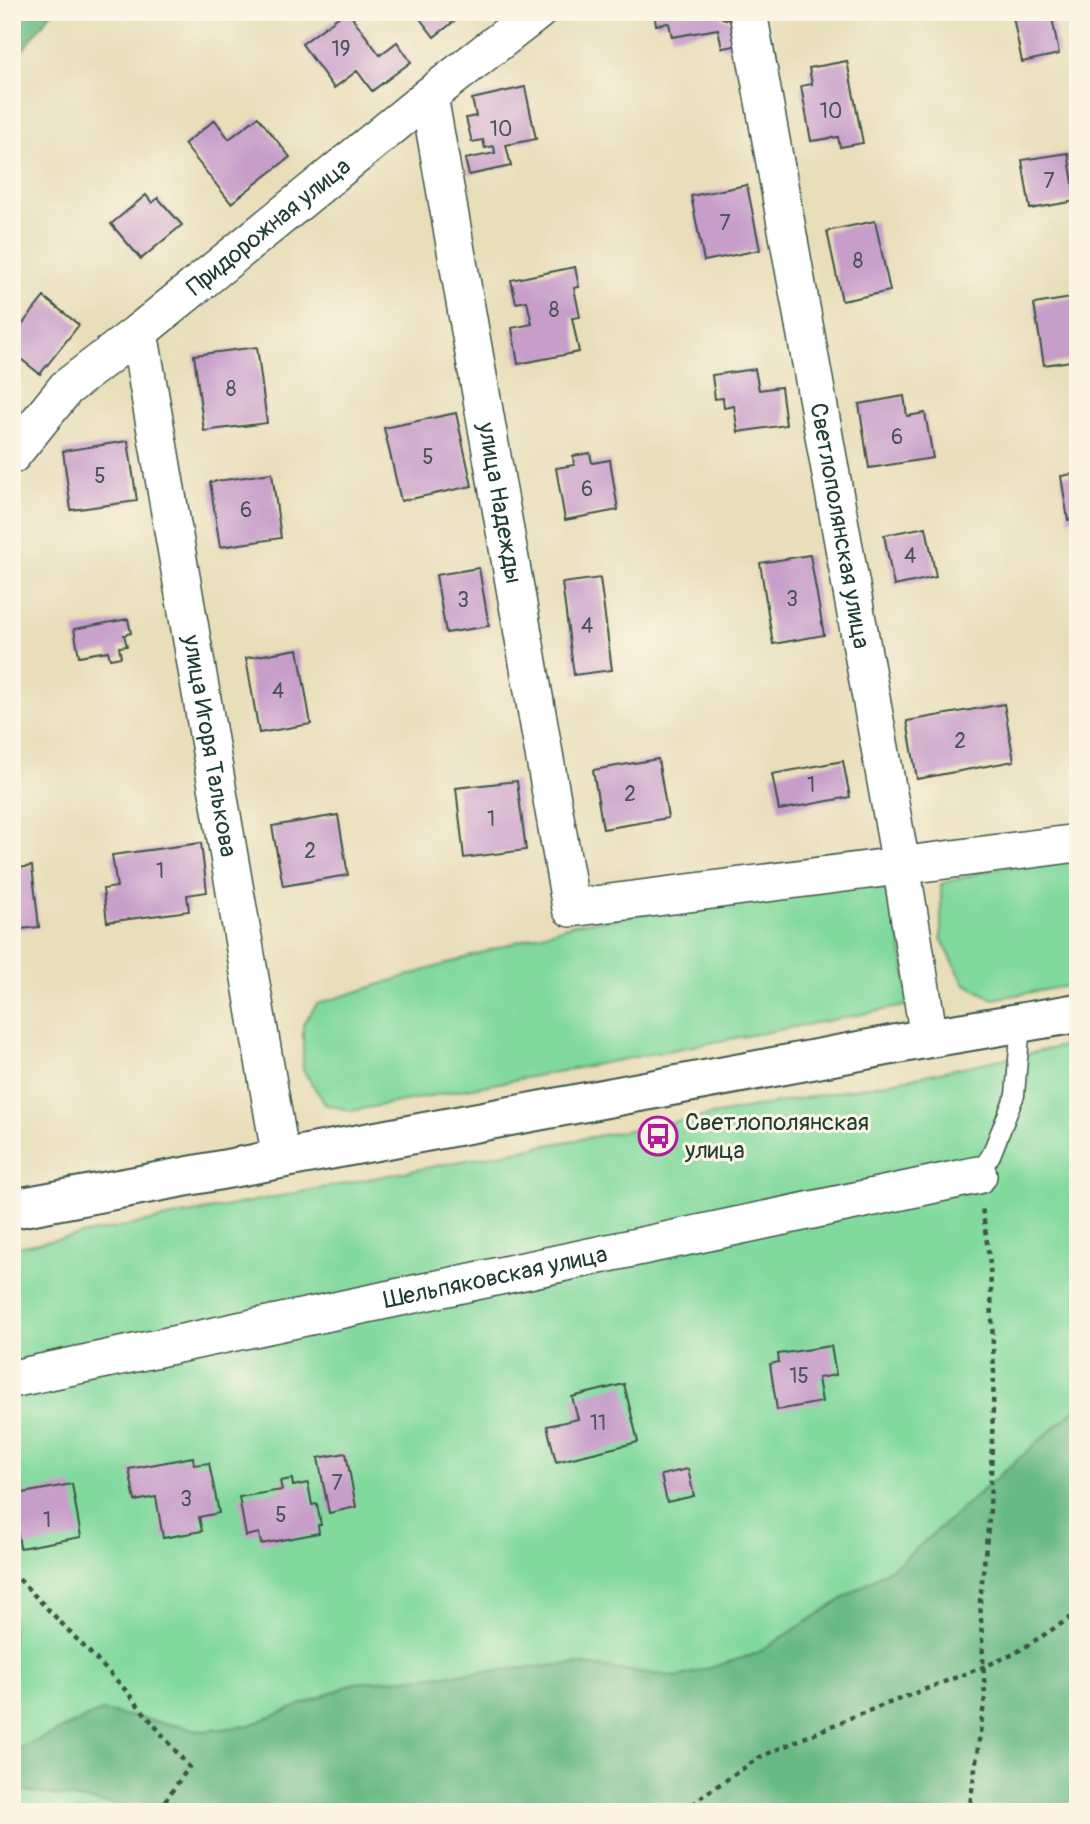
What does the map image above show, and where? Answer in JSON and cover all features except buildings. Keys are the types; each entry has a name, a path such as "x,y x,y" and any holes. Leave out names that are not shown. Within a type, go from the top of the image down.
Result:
{"street":[{"name":"Придорожная улица","path":"12,455 66,388 537,12"},
{"name":"Светлополянская улица","path":"748,12 901,865 929,1038"},
{"name":"улица Надежды","path":"429,96 571,908 901,865"},
{"name":"улица Игоря Талькова","path":"139,332 281,1159"},
{"path":"901,865 1078,843"},
{"path":"12,1209 929,1038 1078,1013"},
{"name":"Шельпяковская улица","path":"12,1379 978,1175"}],"lane":[{"path":"978,1175 991,1155 1015,1095 1021,1024"}],"path":[{"path":"969,1812 985,1697 980,1600 990,1510 994,1373 990,1264 978,1175"},
{"path":"12,1572 122,1686 189,1767 156,1812"},
{"path":"686,1812 701,1797 760,1757 850,1718 1014,1654 1078,1613"}],"green space":[{"path":"12,12 52,12 12,64"},
{"path":"1078,855 1078,984 993,999 964,983 941,938 941,884 985,871"},
{"path":"880,880 896,910 910,1005 351,1111 325,1104 303,1070 303,1024 317,1004 574,924"},
{"path":"1078,1043 1078,1407 902,1561 756,1654 679,1677 573,1664 356,1683 248,1726 204,1731 102,1711 12,1752 12,1248 472,1159 892,1082"},
{"path":"1078,1407 1078,1812 165,1812 12,1789 12,1752 102,1711 204,1731 248,1726 356,1683 573,1664 679,1677 756,1654 902,1561"},
{"path":"12,1789 165,1812 12,1812"}],"place":[{"name":"Светлополянская улица","path":"658,1136"}]}
